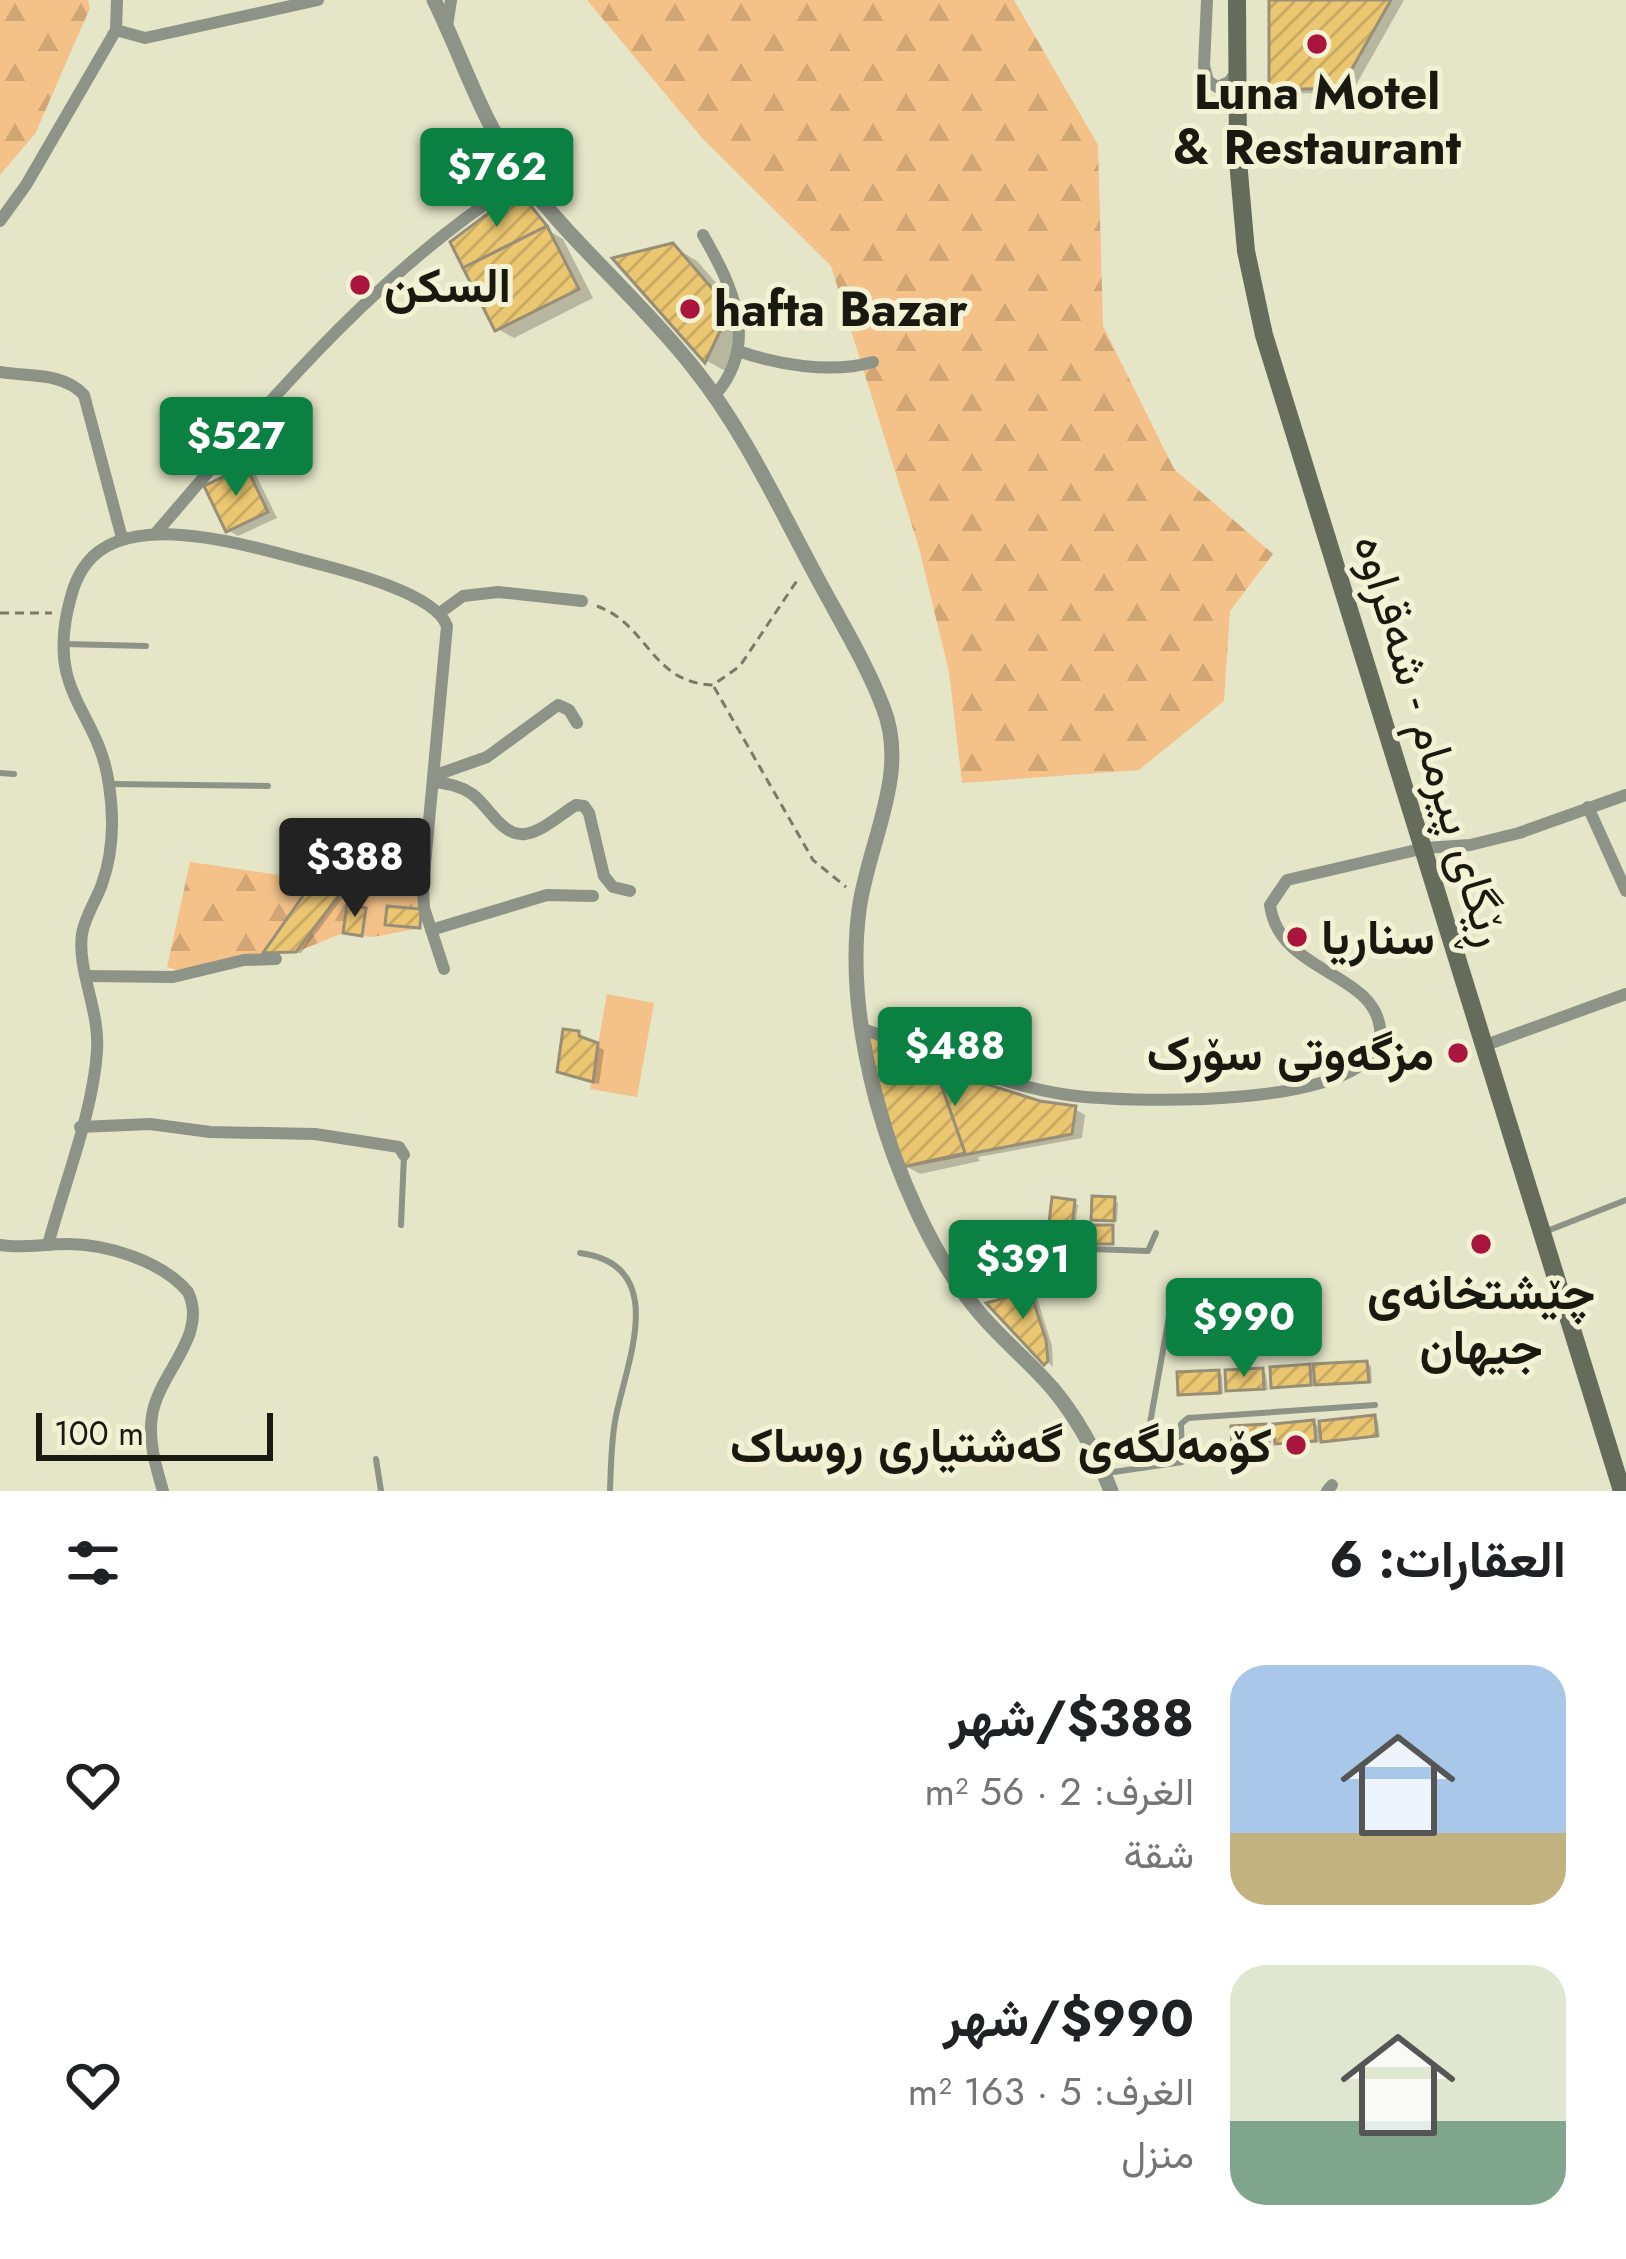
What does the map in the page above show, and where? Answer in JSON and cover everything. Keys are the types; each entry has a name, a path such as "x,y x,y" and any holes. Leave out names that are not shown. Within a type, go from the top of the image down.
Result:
{"main road":[{"name":"ڕێگای پیرمام - شەقراوە","path":"1237,0 1238,161 1246,251 1264,335 1622,1491"}],"street":[{"path":"0,221 116,30 117,0"},
{"path":"116,30 146,38 318,0"},
{"path":"434,0 470,88 524,178 715,395 884,706 894,741 894,769 862,890 856,946 863,1029 877,1100 917,1207 948,1270 977,1311 1054,1390 1111,1491"},
{"path":"447,27 451,0"},
{"path":"1207,0 1204,67 1208,81 1217,87 1229,82 1238,70"},
{"path":"155,534 358,307 446,230 524,178"},
{"path":"703,235 736,304 738,351 732,376 715,395"},
{"path":"738,351 809,366 873,362"},
{"path":"0,372 57,378 75,385 84,395 122,538"},
{"path":"48,1245 97,1050 96,1013 81,938 108,863 109,784 100,749 67,682 62,644 74,586 88,562 122,538 155,534 242,546 393,589 440,612 447,626 423,886 424,908 444,969"},
{"path":"440,612 463,596 498,592 582,601"},
{"path":"436,778 487,757 558,705 569,710 578,723"},
{"path":"436,778 477,797 509,831 520,835 536,831 576,805 584,806 590,813 604,876 613,887 630,891"},
{"path":"863,1029 1060,1094 1140,1102 1252,1098 1323,1081 1366,1060 1379,1040 1380,1028 1364,999 1282,940 1272,922 1270,904 1287,880 1425,848 1470,845 1519,833 1626,795"},
{"path":"1588,807 1626,891"},
{"path":"431,929 548,895 593,896"},
{"path":"87,976 173,976 244,960 276,959"},
{"path":"1486,1045 1626,994"},
{"path":"80,1127 150,1124 209,1132 315,1134 387,1142 404,1155"},
{"path":"0,1245 90,1246 141,1261 181,1284 193,1302 194,1324 158,1394 152,1416 151,1439 163,1491"}],"lane":[{"path":"62,644 146,646"},
{"path":"0,773 14,773"},
{"path":"109,784 268,786"},
{"path":"401,1225 404,1155"},
{"path":"1544,1232 1626,1200"},
{"path":"948,1270 992,1253 1034,1247 1148,1251 1156,1233"},
{"path":"580,1253 604,1257 620,1269 636,1305 615,1421 610,1491"},
{"path":"1142,1468 1170,1311"},
{"path":"1104,1473 1182,1462 1181,1424 1188,1418 1375,1405"},
{"path":"376,1459 381,1491"}],"path":[{"path":"582,601 612,612 679,680 713,686 740,666 809,562"},
{"path":"0,613 67,614"},
{"path":"713,686 813,860 843,886 862,890"}],"green space":[{"path":"0,0 88,0 90,8 35,134 0,175"},
{"path":"587,0 1014,0 1098,145 1103,326 1174,469 1273,554 1230,611 1224,701 1139,770 962,783 949,672 919,548 831,266 702,138"},
{"path":"190,862 314,880 263,953 177,970 167,967"},
{"path":"349,882 421,892 420,928 373,937 343,933 296,952"},
{"path":"607,994 654,1003 637,1097 590,1089"}],"building":[{"name":"Luna Motel & Restaurant","path":"1269,0 1391,0 1341,88 1269,90"},
{"path":"515,193 523,196 547,226 463,268 450,242"},
{"path":"547,226 579,289 495,331 463,268"},
{"name":"hafta Bazar","path":"673,243 722,300 720,331 705,363 612,258"},
{"path":"246,466 268,512 226,532 204,486"},
{"path":"314,880 349,882 296,952 263,953"},
{"path":"347,905 366,908 362,936 343,933"},
{"path":"387,906 421,909 420,928 385,925"},
{"path":"563,1029 579,1031 579,1036 598,1043 593,1082 557,1072"},
{"path":"863,1029 977,1081 1040,1101 1076,1106 1072,1134 902,1167"},
{"path":"863,1029 930,1053 965,1153 902,1167"},
{"path":"1092,1196 1115,1197 1114,1221 1091,1220"},
{"path":"1052,1197 1075,1200 1070,1243 1047,1240"},
{"path":"1091,1225 1113,1225 1113,1244 1091,1244"},
{"path":"1030,1291 1046,1340 1048,1361 1044,1365 986,1303"},
{"path":"1367,1361 1369,1382 1315,1385 1313,1364"},
{"path":"1310,1364 1311,1385 1271,1388 1270,1367"},
{"path":"1263,1368 1264,1389 1226,1391 1225,1370"},
{"path":"1219,1370 1220,1393 1178,1395 1177,1372"},
{"path":"1375,1415 1377,1436 1321,1442 1319,1421"},
{"path":"1314,1420 1316,1441 1275,1444 1273,1424"},
{"path":"1266,1424 1268,1445 1232,1447 1231,1426"}],"place":[{"name":"Luna Motel & Restaurant","path":"1317,44"},
{"name":"السكن","path":"360,285"},
{"name":"hafta Bazar","path":"690,309"},
{"name":"سناريا","path":"1297,937"},
{"name":"مزگەوتی سۆرک","path":"1458,1053"},
{"name":"چێشتخانەی جیهان","path":"1481,1244"},
{"name":"کۆمەلگەی گەشتیاری روساک","path":"1296,1445"}]}
